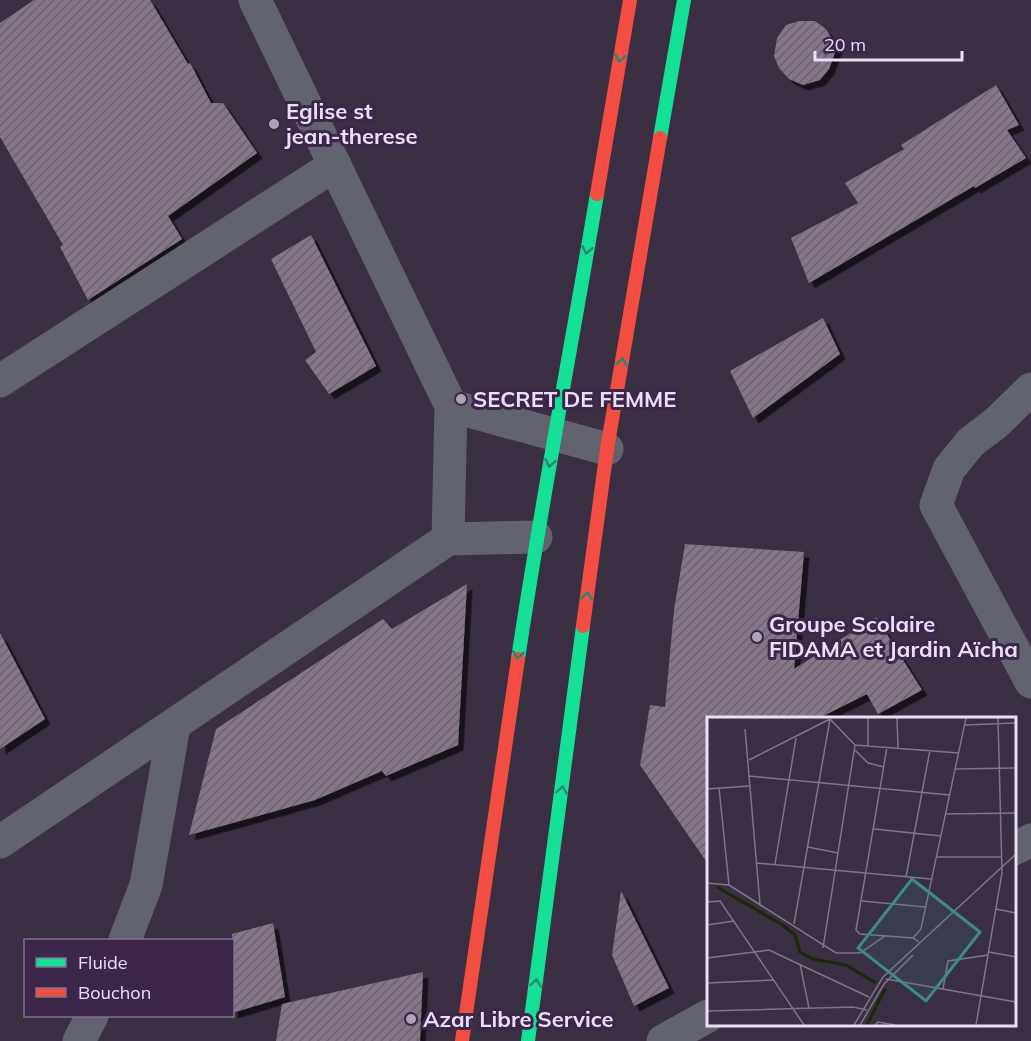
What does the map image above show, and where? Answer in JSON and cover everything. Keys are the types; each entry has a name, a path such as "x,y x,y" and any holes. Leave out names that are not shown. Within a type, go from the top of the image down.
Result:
{"main road":[{"path":"462,1041 536,537 556,435 630,0"},
{"path":"528,1041 607,449 684,0"}],"street":[{"path":"255,0 452,406 448,539"},
{"path":"0,381 335,165"},
{"path":"1031,389 996,423 971,442 949,469 936,505 1031,682"},
{"path":"452,406 607,449"},
{"path":"0,842 448,539 536,537"},
{"path":"125,939 146,885 174,726"},
{"path":"1016,848 1031,840"},
{"path":"80,1041 92,1017"},
{"path":"663,1041 707,1017"}],"building":[{"path":"34,0 150,0 188,64 190,63 211,103 223,103 257,153 168,216 182,239 88,300 60,247 63,245 0,137 0,23"},
{"path":"799,21 815,21 826,29 837,47 829,69 820,80 803,85 789,79 779,68 774,56 777,38 786,25"},
{"path":"996,85 1019,125 1007,130 1026,158 809,283 791,238 858,203 845,183 904,149 901,145"},
{"path":"311,235 376,366 329,394 305,360 316,352 271,259"},
{"path":"823,318 840,354 753,418 730,371"},
{"path":"685,544 804,552 794,669 876,617 922,690 878,714 867,694 821,717 707,717 707,863 640,765 650,705 665,707 674,610"},
{"path":"467,584 458,745 386,776 382,771 315,800 189,835 216,729 383,619 392,629"},
{"path":"0,633 45,719 0,749"},
{"path":"621,891 669,988 634,1006 612,955"},
{"path":"273,923 285,997 234,1012 234,939 232,939 232,934"},
{"path":"423,972 420,1041 276,1041 282,1004"}],"traffic: fast":[{"path":"660,138 684,0"},
{"path":"518,659 597,194"},
{"path":"528,1041 583,626"}],"traffic: jam":[{"path":"597,194 630,0"},
{"path":"583,626 607,449 660,138"},
{"path":"462,1041 518,659"}],"place":[{"name":"Eglise st jean-therese","path":"274,124"},
{"name":"SECRET DE FEMME","path":"461,399"},
{"name":"Groupe Scolaire FIDAMA et Jardin Aïcha","path":"757,637"},
{"name":"Azar Libre Service","path":"411,1019"}]}
